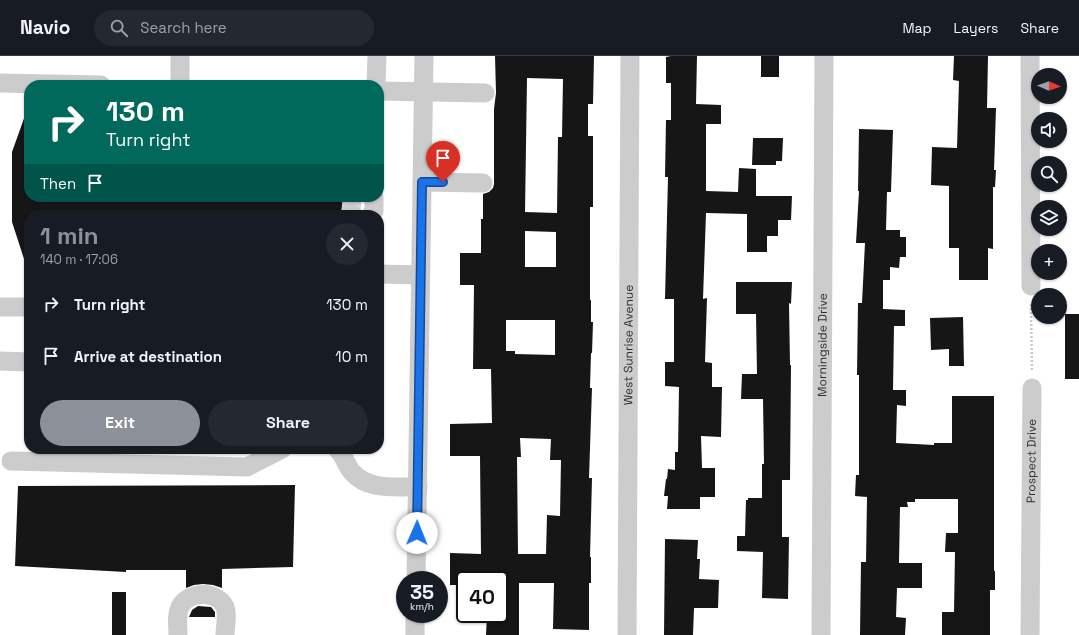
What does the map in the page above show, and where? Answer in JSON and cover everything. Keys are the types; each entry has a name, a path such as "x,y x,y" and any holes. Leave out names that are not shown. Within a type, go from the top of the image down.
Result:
{"street":[{"path":"180,56 180,80"},
{"path":"376,80 377,56"},
{"path":"416,571 424,56"},
{"name":"West Sunrise Avenue","path":"626,635 630,56"},
{"name":"Morningside Drive","path":"821,635 824,56"},
{"path":"1030,56 1031,286"},
{"path":"0,83 24,83"},
{"path":"384,90 485,93"},
{"path":"422,182 483,183"},
{"path":"384,274 420,275"},
{"path":"0,307 24,307"},
{"path":"0,361 24,362"},
{"name":"Prospect Drive","path":"1030,635 1032,388"},
{"path":"11,461 247,467 272,454"},
{"path":"341,454 359,479 367,483 378,486 418,487"},
{"path":"178,635 178,612 181,606 191,597 206,594 214,596 224,606 226,611 225,635"},
{"path":"415,623 415,635"}],"path":[{"path":"1031,286 1032,388"}],"building":[{"path":"495,56 594,56 593,104 588,104 588,136 593,136 593,207 590,207 590,300 591,322 593,322 590,388 592,388 589,478 592,478 589,630 553,629 554,583 519,583 519,635 486,635 487,623 508,623 508,571 456,571 456,585 450,585 450,553 481,554 480,456 450,456 450,424 492,423 491,369 473,369 474,285 460,285 460,253 481,253 483,194 489,192 493,188 494,184 494,109 496,93","holes":["527,78 563,79 562,137 558,137 557,213 525,212","525,231 556,232 556,267 525,267","506,320 555,320 555,355 515,354 515,351 506,351","520,438 551,439 550,460 561,460 560,516 547,515 546,554 518,554 517,457 521,457"]},
{"path":"697,56 696,104 721,105 721,124 706,124 706,191 738,192 739,168 756,169 756,196 792,196 791,220 778,220 778,236 767,236 767,252 747,252 747,214 706,213 703,299 707,298 705,362 712,363 712,387 722,387 721,437 701,436 702,468 715,468 715,497 700,497 700,509 667,509 668,496 664,496 668,469 675,470 675,452 678,452 679,387 665,386 665,362 674,362 674,299 665,299 668,177 665,177 666,120 671,120 671,83 666,83 666,57"},
{"path":"761,56 779,56 779,77 761,77"},
{"path":"954,56 988,56 987,108 996,108 994,170 996,170 995,187 993,187 993,249 988,248 988,280 959,280 959,248 949,248 949,186 931,185 932,147 957,148 959,81 953,80"},
{"path":"24,118 24,202 344,202 344,205 342,210 24,210 24,259 12,222 12,152"},
{"path":"859,129 893,130 891,192 887,192 886,230 900,230 900,237 906,237 906,257 900,257 899,268 890,267 890,280 883,280 883,309 905,310 905,326 894,326 893,390 906,390 906,406 897,405 896,443 934,445 934,443 952,443 952,396 994,396 995,590 990,590 990,635 942,635 942,612 954,612 955,552 945,552 946,533 958,533 958,499 915,499 915,502 907,502 908,507 900,507 899,563 922,563 922,588 897,588 896,617 906,618 905,635 860,635 861,562 866,562 867,497 855,496 856,475 859,475 859,375 857,375 858,303 862,303 865,243 856,243 859,191"},
{"path":"753,138 783,138 782,161 776,161 776,165 752,165"},
{"path":"736,282 792,282 791,304 789,303 791,365 790,480 782,480 782,537 789,537 788,599 762,598 763,552 737,551 737,536 745,536 746,500 748,500 748,498 762,498 762,464 764,464 763,399 741,399 742,374 757,374 756,314 736,314"},
{"path":"1067,314 1079,314 1079,379 1065,379 1065,324 1067,324"},
{"path":"963,317 964,366 949,366 949,349 931,350 930,318"},
{"path":"295,485 293,567 222,569 222,588 203,584 186,588 186,570 126,570 126,572 15,566 18,486"},
{"path":"665,539 698,540 697,559 700,559 699,579 719,580 718,608 694,608 693,635 664,635"},
{"path":"112,592 126,592 126,635 112,635"},
{"path":"198,606 211,607 215,612 215,617 189,617 192,610"}],"tunnel":[{"path":"351,210 352,202"}],"route":[{"path":"417,533 422,182 443,182"}]}
